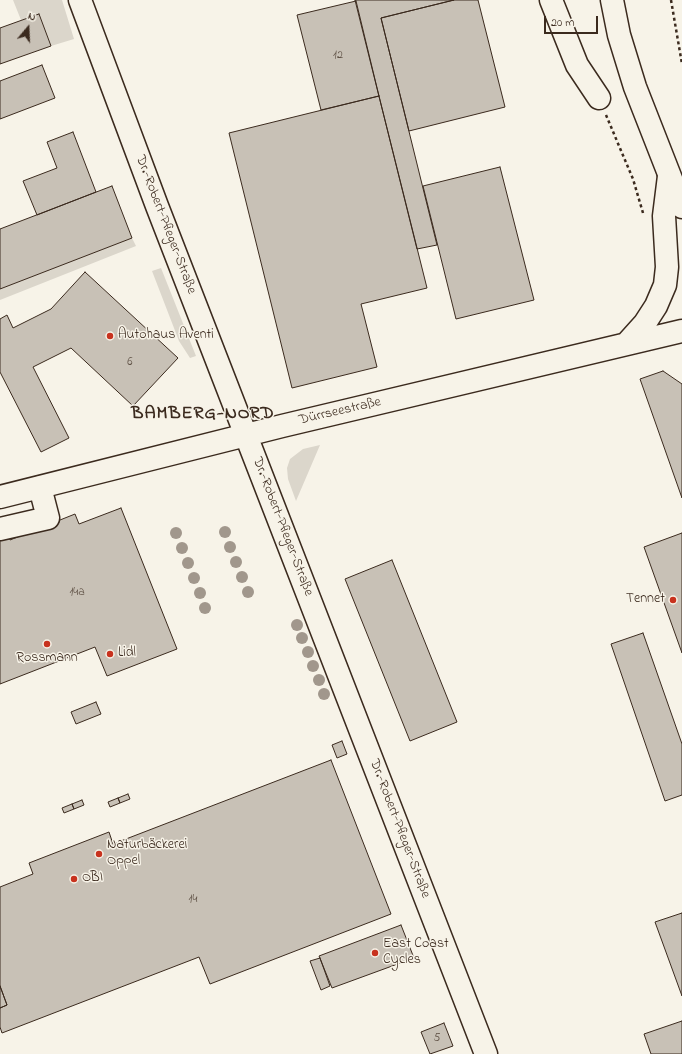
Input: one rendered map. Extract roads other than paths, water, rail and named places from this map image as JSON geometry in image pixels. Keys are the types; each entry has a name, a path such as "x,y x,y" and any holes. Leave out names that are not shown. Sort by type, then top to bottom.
{"street":[{"name":"Dr.-Robert-Pfleger-Straße","path":"80,0 246,435 486,1054"},
{"path":"551,0 577,65 599,98"},
{"path":"612,0 619,36 635,87 682,207"},
{"path":"627,343 645,324 656,306 665,285 668,267 664,216 669,176"},
{"name":"Dürrseestraße","path":"0,498 246,435 682,331"},
{"path":"0,529 48,518 40,487"}],"place":[{"name":"Autohaus Aventi","path":"110,336"},
{"name":"Tennet","path":"673,600"},
{"name":"Rossmann","path":"47,644"},
{"name":"Lidl","path":"110,654"},
{"name":"Naturbäckerei Oppel","path":"99,854"},
{"name":"OBI","path":"74,879"},
{"name":"East Coast Cycles","path":"375,953"}],"district":[{"name":"BAMBERG-NORD","path":"203,415"}]}
